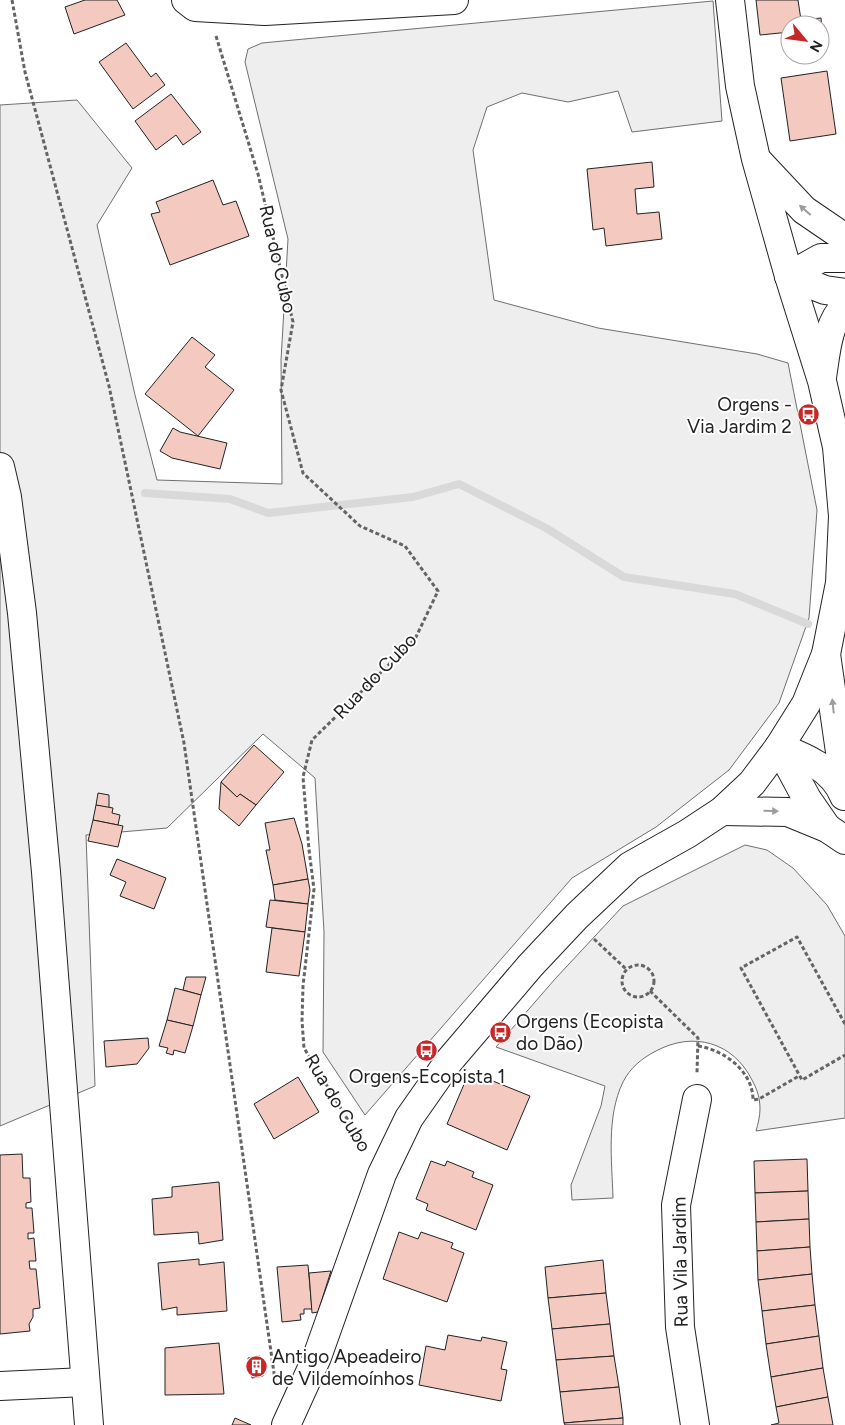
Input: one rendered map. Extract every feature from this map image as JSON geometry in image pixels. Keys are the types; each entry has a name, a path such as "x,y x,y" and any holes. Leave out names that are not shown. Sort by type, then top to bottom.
{"street":[{"path":"191,3 265,11 454,0"},
{"path":"286,1425 317,1357 382,1174 409,1118 449,1061 523,973 576,916 630,866 722,811 752,783 779,747 806,704 826,654 840,583 843,516 837,447 822,381 789,276 756,159 740,86 730,0"},
{"path":"756,159 804,210 845,238"},
{"path":"789,276 821,258 845,258"},
{"path":"789,276 825,290 845,293"},
{"path":"822,381 830,333 845,306"},
{"path":"0,467 7,497 22,613 46,862 89,1425"},
{"path":"826,654 840,752 843,793"},
{"path":"779,747 812,761 829,775 843,793"},
{"path":"779,747 803,792 836,834"},
{"path":"722,811 788,812 836,834"},
{"name":"Rua Vila Jardim","path":"695,1425 680,1327 676,1206 697,1099"},
{"path":"0,1386 85,1382"}],"path":[{"path":"12,0 25,72 109,386 184,743 275,1381"},
{"name":"Rua do Cubo","path":"191,3 215,33 258,174 292,322 281,390 303,473 360,526 405,546 438,591 415,640 312,740 303,776 314,889 303,986 302,1021 304,1048 382,1174"},
{"path":"845,1024 797,937 741,968 802,1080 845,1055"},
{"path":"593,938 626,969"},
{"path":"641,964 649,969 653,975 654,984 650,991 643,996 634,997 626,993 622,986 622,977 626,969 633,965 641,964"},
{"path":"650,991 698,1038 697,1099"},
{"path":"698,1046 707,1047 723,1054 733,1062 750,1085 753,1100 759,1099 799,1076"}],"shaded area":[{"path":"713,1 722,121 632,132 618,91 568,102 522,93 487,107 473,150 494,300 598,328 757,354 788,363 817,510 809,618 779,703 729,770 656,827 572,878 365,1115 323,1052 324,932 315,778 263,734 167,828 86,835 95,1086 0,1126 0,105 77,100 132,168 97,225 135,395 157,480 282,484 281,360 288,239 245,62 248,49 262,43"},
{"path":"745,845 767,850 793,868 827,905 845,936 845,1118 756,1131 760,1112 758,1094 754,1083 744,1067 734,1057 723,1049 698,1041 670,1045 641,1060 629,1072 623,1082 614,1110 612,1124 613,1198 572,1200 571,1185 601,1106 605,1086 496,1047 555,979 623,906"}],"building":[{"path":"85,0 117,0 125,15 74,34 65,7"},
{"path":"756,0 798,0 800,15 780,15 780,33 760,35"},
{"path":"126,43 151,77 156,73 165,85 133,109 99,62"},
{"path":"827,71 836,134 790,141 781,78"},
{"path":"171,94 201,132 183,145 176,135 156,150 135,121"},
{"path":"652,162 654,187 635,189 637,214 659,212 662,239 606,246 604,228 593,230 587,169"},
{"path":"213,180 223,205 236,201 249,236 170,265 151,214 160,212 156,202"},
{"path":"192,337 215,355 205,367 234,390 198,436 145,394"},
{"path":"173,428 180,432 227,443 220,469 172,458 160,451"},
{"path":"254,745 284,772 256,805 240,794 237,797 221,782"},
{"path":"221,782 237,797 240,794 256,805 239,826 219,809"},
{"path":"98,793 109,795 109,808 96,805"},
{"path":"96,805 113,808 112,813 120,815 118,825 93,820"},
{"path":"294,818 302,844 308,879 273,885 266,850 270,850 265,823"},
{"path":"93,820 123,826 118,847 88,841"},
{"path":"117,859 166,878 154,909 120,896 126,882 110,875"},
{"path":"308,879 310,890 308,904 275,900 273,885"},
{"path":"270,900 308,904 305,932 266,927"},
{"path":"272,928 305,932 299,976 266,972"},
{"path":"186,977 206,977 201,995 183,990"},
{"path":"175,988 201,995 193,1026 167,1020"},
{"path":"167,1020 193,1026 185,1053 174,1050 173,1055 166,1053 168,1048 159,1046"},
{"path":"148,1038 149,1048 137,1064 106,1067 104,1041"},
{"path":"468,1075 486,1083 488,1079 530,1096 507,1150 447,1124"},
{"path":"298,1077 319,1112 274,1139 254,1104"},
{"path":"22,1154 23,1178 30,1178 31,1202 26,1203 26,1208 32,1208 34,1233 28,1233 28,1239 34,1238 36,1261 29,1261 30,1269 36,1269 40,1308 33,1309 33,1317 29,1324 30,1331 0,1334 0,1155"},
{"path":"807,1159 808,1191 755,1193 754,1161"},
{"path":"431,1161 445,1166 447,1161 474,1172 472,1177 493,1185 476,1230 426,1210 428,1204 416,1199"},
{"path":"219,1182 223,1240 199,1244 198,1232 154,1235 152,1199 172,1197 172,1187"},
{"path":"808,1191 809,1219 756,1222 755,1193"},
{"path":"809,1219 810,1247 757,1251 756,1222"},
{"path":"399,1232 418,1239 421,1232 453,1243 451,1248 464,1253 447,1302 383,1279"},
{"path":"810,1247 812,1274 758,1280 757,1251"},
{"path":"199,1259 199,1265 224,1262 227,1311 177,1315 177,1307 162,1310 158,1263"},
{"path":"603,1260 606,1293 548,1298 545,1267"},
{"path":"308,1265 312,1309 304,1309 304,1314 300,1314 301,1320 282,1322 277,1267"},
{"path":"331,1271 318,1312 312,1313 309,1273"},
{"path":"812,1274 815,1305 762,1311 758,1280"},
{"path":"606,1293 610,1324 552,1329 548,1298"},
{"path":"815,1305 819,1336 766,1344 762,1311"},
{"path":"610,1324 614,1356 556,1360 552,1329"},
{"path":"448,1335 481,1341 482,1337 507,1342 501,1369 507,1370 501,1401 419,1385 426,1346 445,1350"},
{"path":"819,1336 823,1368 771,1377 766,1344"},
{"path":"219,1343 224,1394 165,1395 165,1348"},
{"name":"Antigo Apeadeiro de Vildemoínhos","path":"260,1356 263,1376 252,1378 248,1358"},
{"path":"614,1356 619,1387 560,1392 556,1360"},
{"path":"823,1368 828,1397 776,1407 771,1377"},
{"path":"619,1387 623,1418 564,1423 560,1392"},
{"path":"828,1397 833,1425 771,1425 779,1423 776,1407"},
{"path":"235,1418 251,1425 232,1425"},
{"path":"623,1418 623,1425 565,1425 564,1423"}],"waterway":[{"path":"145,493 230,499 268,513 413,497 459,484 546,528 624,577 735,594 808,624"}],"place":[{"name":"Orgens - Via Jardim 2","path":"808,415"},
{"name":"Orgens (Ecopista do Dão)","path":"500,1032"},
{"name":"Orgens-Ecopista 1","path":"427,1050"},
{"name":"Antigo Apeadeiro de Vildemoínhos","path":"256,1367"}]}
